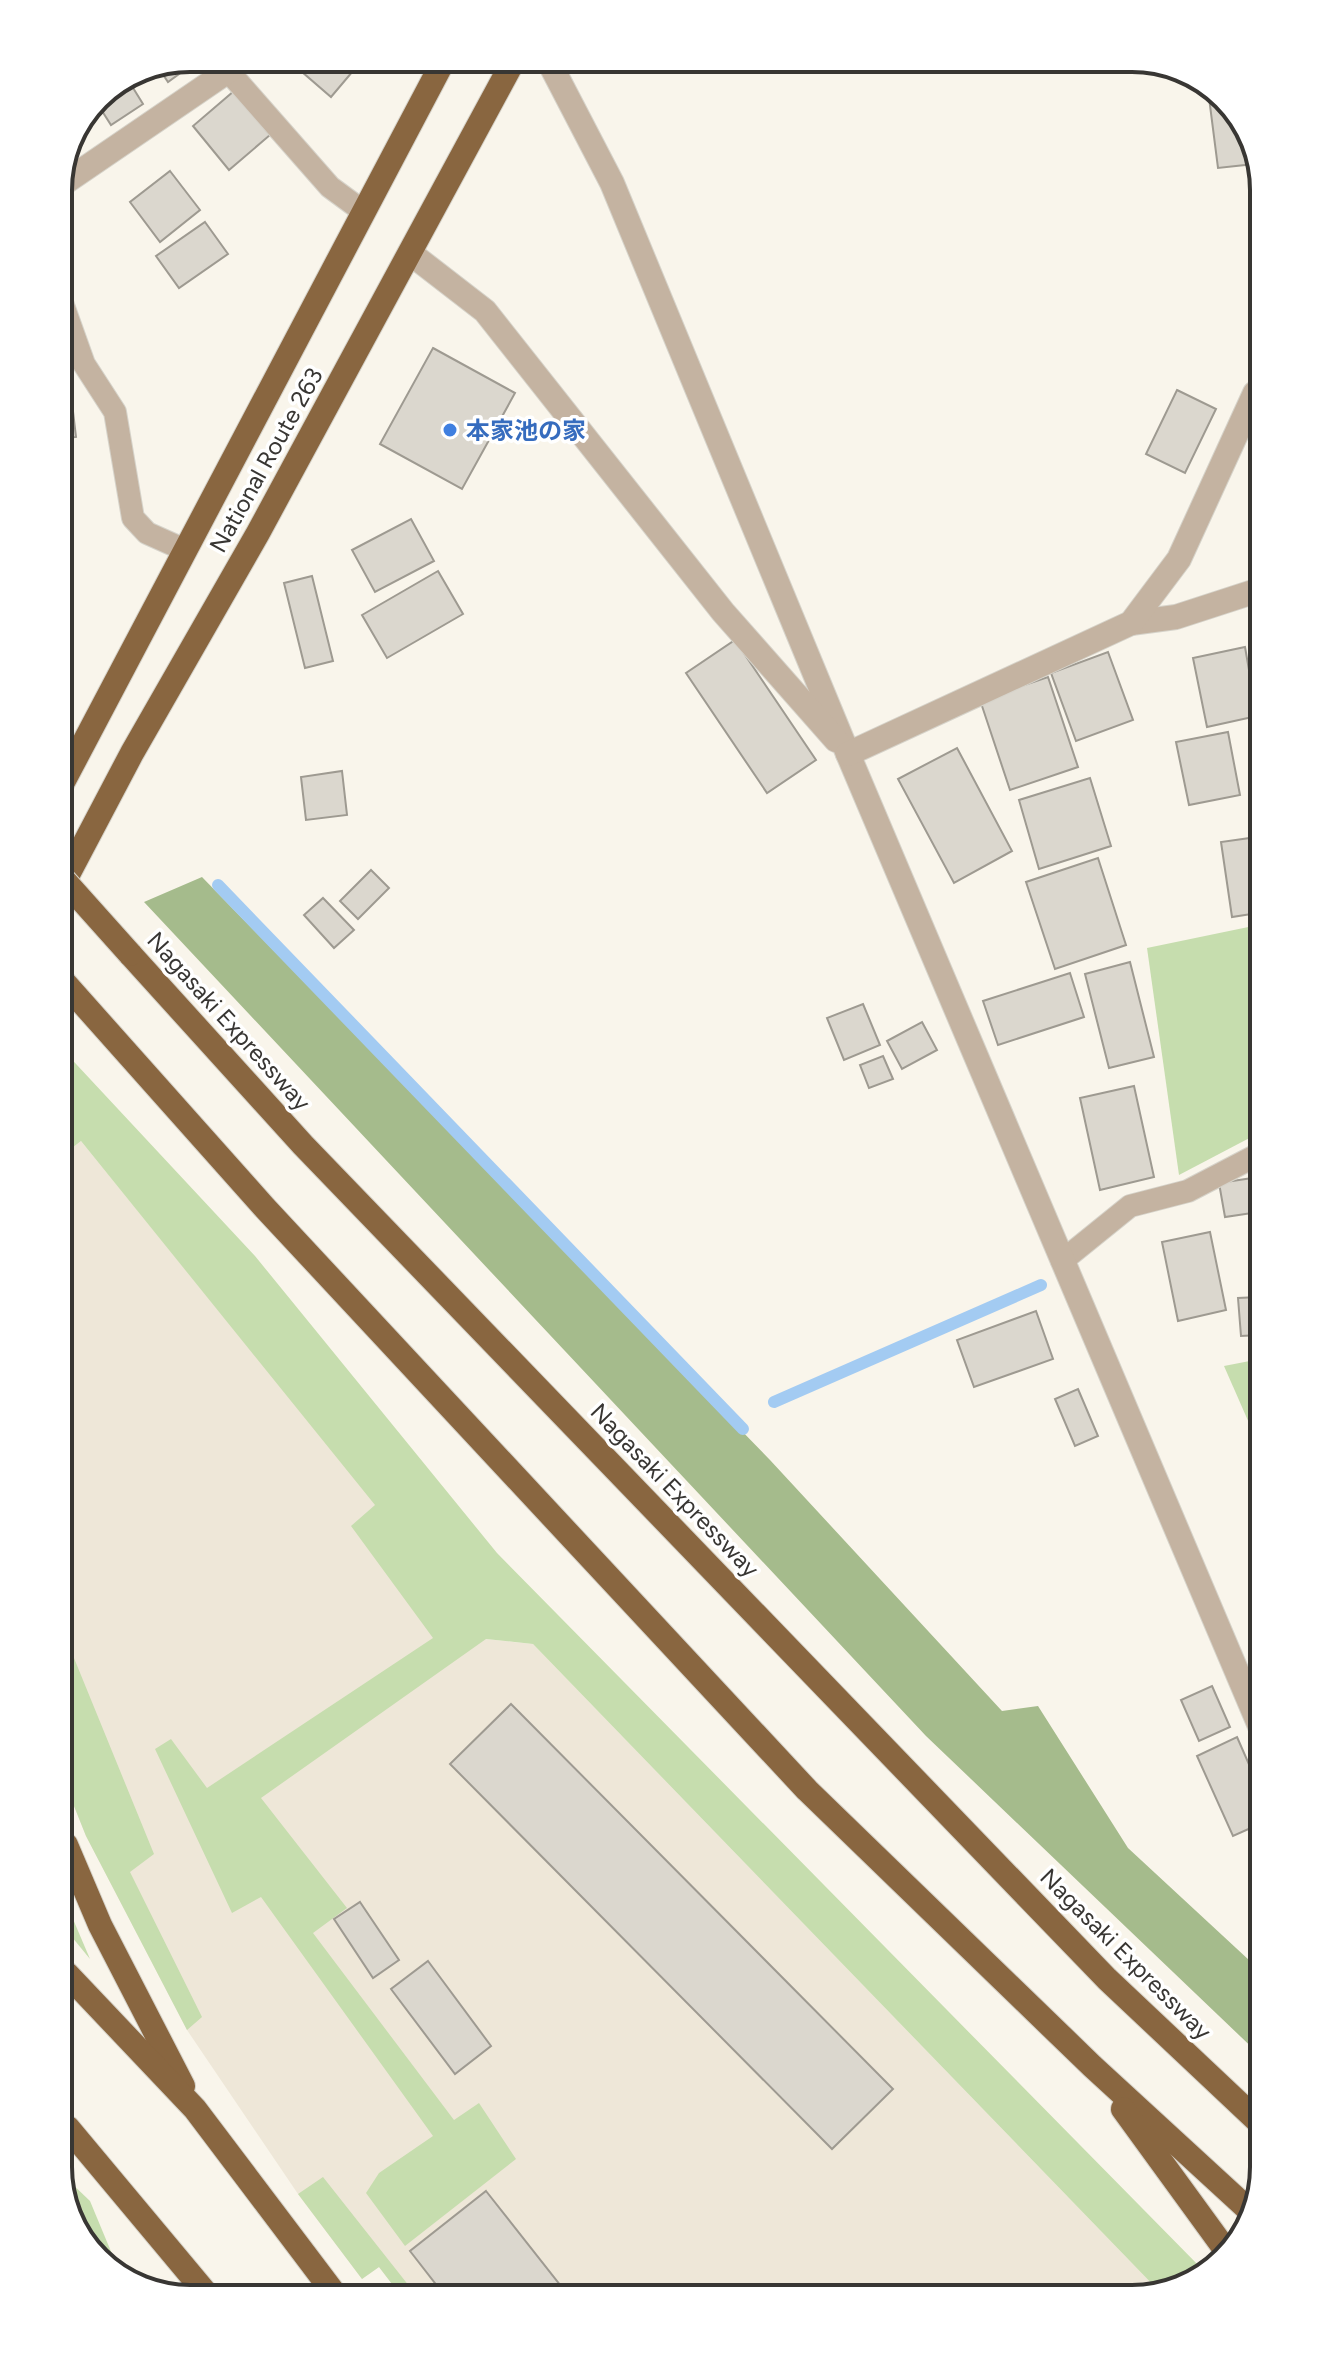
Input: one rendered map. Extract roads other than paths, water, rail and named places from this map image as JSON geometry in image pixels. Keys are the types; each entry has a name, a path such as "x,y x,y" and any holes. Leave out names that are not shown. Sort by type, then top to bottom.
{"highway":[{"name":"National Route 263","path":"72,765 438,72"},
{"name":"National Route 263","path":"72,868 507,72"},
{"name":"Nagasaki Expressway","path":"72,889 303,1145 1107,1979 1250,2114"},
{"path":"72,991 265,1208 807,1790 1092,2066 1244,2205"},
{"path":"72,1859 100,1925 195,2109"},
{"path":"72,1979 195,2109 328,2285"},
{"path":"1107,1979 1250,2102"},
{"path":"1092,2066 1221,2244"},
{"path":"72,2133 199,2285"}],"street":[{"path":"73,177 228,72"},
{"path":"554,72 612,183 848,754 1250,1703"},
{"path":"410,253 485,311 723,612 848,754"},
{"path":"1131,623 1179,559 1250,404"},
{"path":"848,754 1131,623 1176,617 1250,593"}],"lane":[{"path":"243,72 330,187 364,212"},
{"path":"72,330 84,364 115,412 133,518 147,533 185,550"},
{"path":"1062,1261 1130,1206 1188,1191 1250,1159"}],"waterway":[{"path":"218,885 743,1429"},
{"path":"774,1402 1041,1285"}],"place":[{"name":"本家池の家","path":"450,430"}]}
